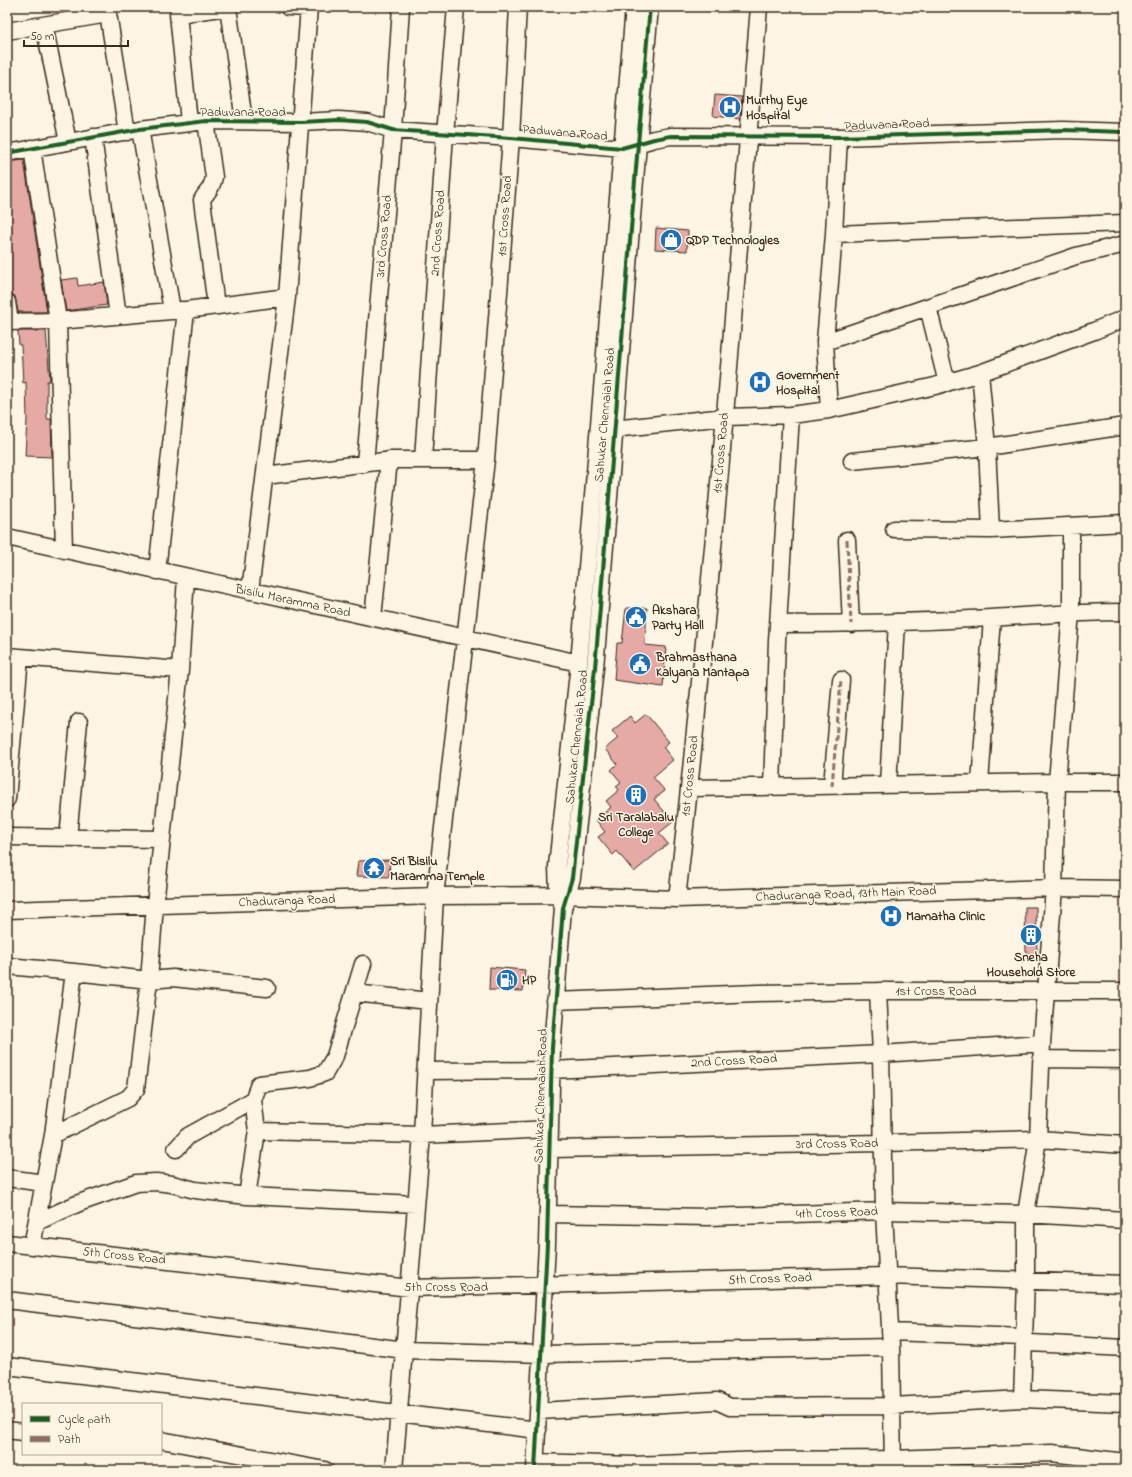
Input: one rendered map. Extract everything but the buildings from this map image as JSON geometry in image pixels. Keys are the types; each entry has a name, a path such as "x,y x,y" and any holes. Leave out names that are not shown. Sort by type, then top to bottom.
{"street":[{"path":"189,122 178,10 228,7 244,121"},
{"path":"250,591 287,297 309,7 288,7"},
{"name":"3rd Cross Road","path":"365,464 393,130 401,7"},
{"name":"2nd Cross Road","path":"423,459 445,134 456,7"},
{"name":"1st Cross Road","path":"394,1470 422,1135 435,896 486,460 511,138 518,7"},
{"name":"Sahukar Chennaiah Road","path":"563,900 572,878 595,668 606,430 622,148 634,7"},
{"name":"Sahukar Chennaiah Road","path":"536,1466 548,1214 551,1070 563,900 557,866 638,144 650,7"},
{"name":"1st Cross Road","path":"677,899 725,418 747,137 759,7"},
{"path":"7,32 44,26 108,11 133,131 179,310 157,571"},
{"path":"44,26 68,142"},
{"name":"Paduvana Road","path":"7,153 133,131 189,122 206,121 301,122 339,120 367,122 393,130 511,138 622,148 671,136 839,137 1063,130 1125,132"},
{"path":"206,121 214,178 212,187 204,195 202,200 216,306"},
{"path":"829,410 825,342 834,234 839,137"},
{"path":"93,138 118,316"},
{"path":"32,148 58,321 64,550"},
{"path":"834,234 1125,223"},
{"path":"825,342 1076,256 1125,244"},
{"path":"7,302 9,322 58,321 118,316 287,297"},
{"path":"928,307 947,383"},
{"path":"606,430 725,418 791,415 829,410 947,383 980,373 1125,318"},
{"path":"980,373 991,530"},
{"path":"772,787 778,624 791,415"},
{"path":"852,461 986,447 1125,426"},
{"path":"265,476 389,460 486,460"},
{"path":"373,618 389,460"},
{"path":"894,529 991,530 1125,523"},
{"path":"1022,1399 1026,1280 1026,1214 1038,1139 1042,1043 1054,888 1057,782 1071,612 1071,526"},
{"name":"Bisilu Maramma Road","path":"7,537 579,663"},
{"path":"847,540 851,624"},
{"path":"53,1135 128,1098 136,1090 149,980 155,905 180,670 186,577"},
{"path":"778,624 851,624 992,618 1071,612 1125,612"},
{"path":"980,783 992,618"},
{"path":"888,785 897,622"},
{"path":"7,799 13,657 180,670"},
{"path":"832,786 841,680"},
{"path":"68,838 79,722"},
{"path":"689,788 1125,782"},
{"path":"7,837 162,839"},
{"name":"Chaduranga Road, 13th Main Road","path":"563,900 677,899 1054,888 1125,889"},
{"name":"Chaduranga Road","path":"7,910 435,896 563,900"},
{"path":"247,1196 257,1131 253,1100 260,1084 310,1078 325,1073 335,1056 363,964"},
{"path":"7,966 149,980 173,978 267,988"},
{"path":"32,1246 53,1135 74,972"},
{"path":"878,991 881,1054 884,1211 892,1406 892,1465"},
{"name":"1st Cross Road","path":"555,1001 757,993 878,991 1125,991"},
{"path":"354,993 429,1001"},
{"name":"2nd Cross Road","path":"425,1071 551,1070 881,1054 1042,1043"},
{"path":"1042,1060 1125,1060"},
{"path":"176,1149 188,1136 253,1100"},
{"path":"257,1131 422,1135 550,1129"},
{"name":"3rd Cross Road","path":"550,1149 1038,1139 1125,1145"},
{"path":"7,1178 44,1183"},
{"path":"37,1222 80,1203 136,1183 156,1182 196,1190 247,1196 416,1204"},
{"name":"4th Cross Road","path":"548,1214 708,1217 884,1211 1026,1214 1125,1220"},
{"name":"5th Cross Road","path":"7,1243 410,1288 545,1286 887,1276 1125,1284"},
{"path":"7,1300 405,1350 542,1354 890,1339 1023,1337 1030,1343 1125,1348"},
{"path":"7,1366 538,1430"},
{"path":"539,1411 717,1400 730,1407 892,1406 1022,1399 1125,1404"},
{"path":"7,1430 22,1432"},
{"path":"162,1440 325,1470"},
{"path":"536,1466 634,1465 764,1460 892,1465 1052,1453 1125,1462"}],"marked path":[{"path":"847,540 851,624"},
{"path":"832,786 841,680"}],"cycle path":[{"path":"535,1470 547,1244 552,1048 563,908 572,878 595,668 650,7"},
{"path":"7,153 140,129 206,121 301,122 339,120 367,122 393,130 511,138 622,148 671,136 839,137 1063,130 1125,132"}],"place":[{"name":"Murthy Eye Hospital","path":"730,107"},
{"name":"QDP Technologies","path":"671,240"},
{"name":"Government Hospital","path":"760,382"},
{"name":"Akshara Party Hall","path":"636,617"},
{"name":"Brahmasthana Kalyana Mantapa","path":"640,664"},
{"name":"Sri Taralabalu College","path":"636,795"},
{"name":"Sri Bisilu Maramma Temple","path":"374,868"},
{"name":"Mamatha Clinic","path":"891,916"},
{"name":"Sneha Household Store","path":"1031,935"},
{"name":"HP","path":"507,980"}]}
